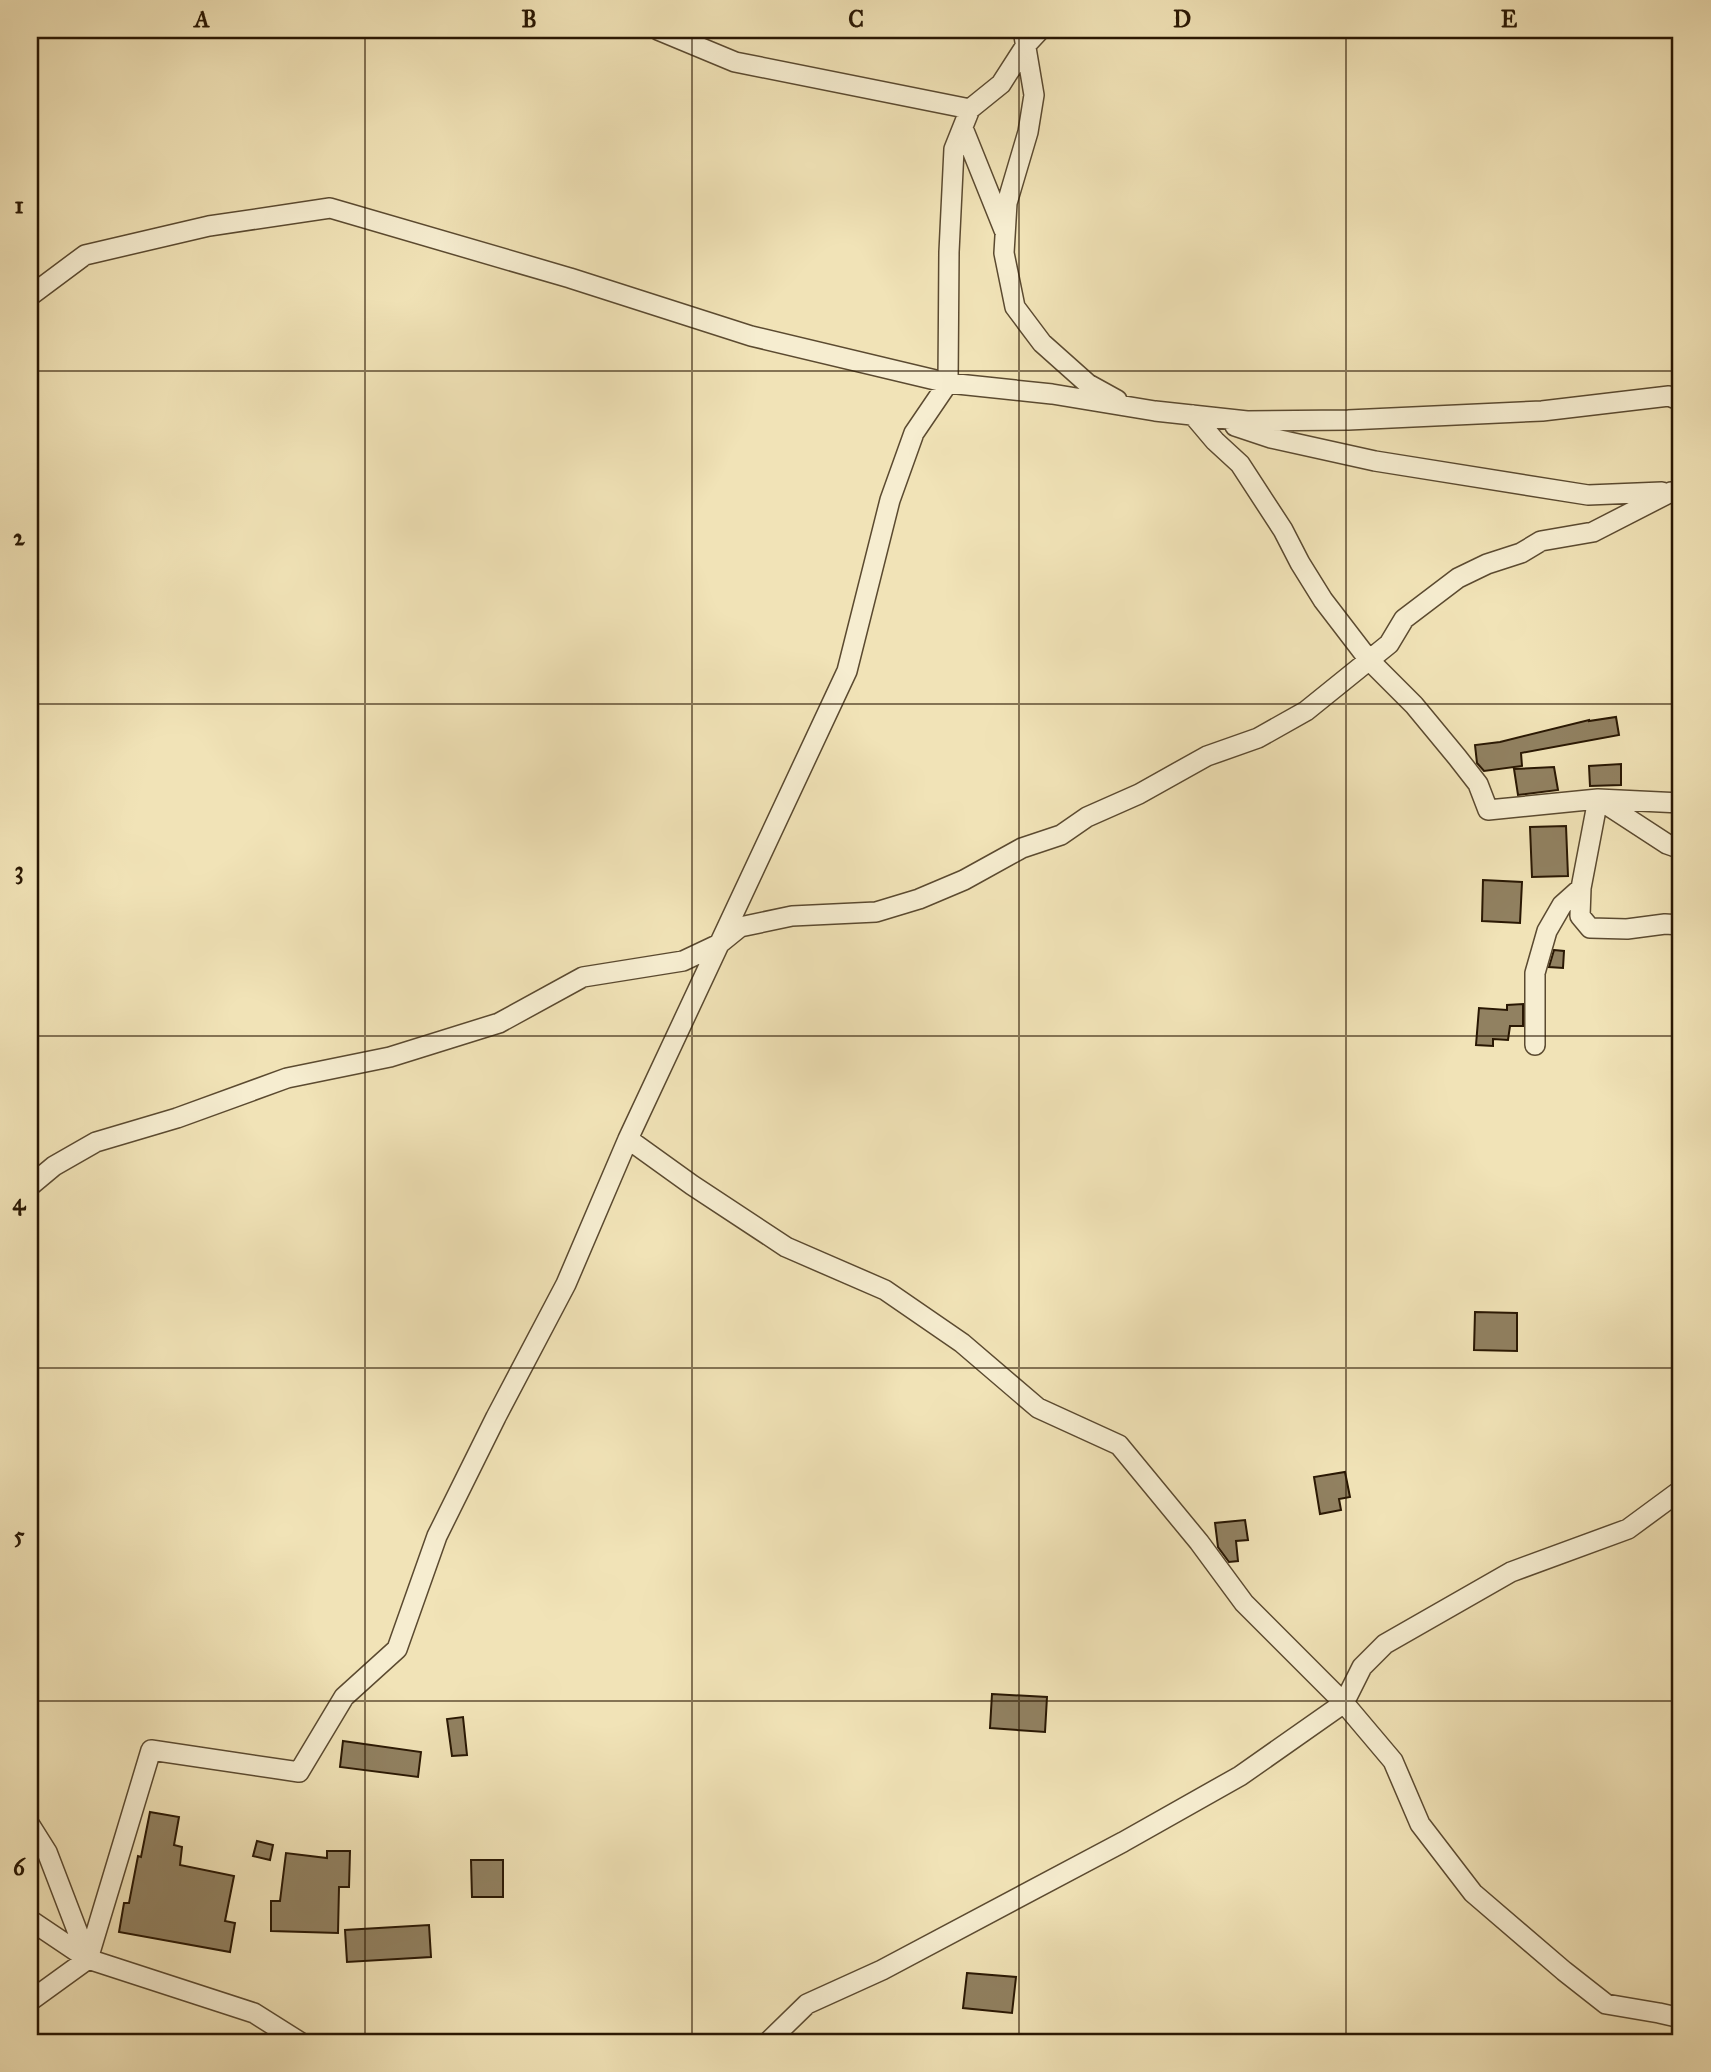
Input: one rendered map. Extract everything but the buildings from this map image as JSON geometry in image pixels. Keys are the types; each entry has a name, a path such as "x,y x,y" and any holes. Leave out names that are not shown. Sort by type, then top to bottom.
{"street":[{"path":"658,30 735,62 970,108"},
{"path":"30,2001 88,1959 151,1750 299,1772 344,1697 397,1649 437,1536 566,1284 628,1139 847,671 890,500 914,433 948,383 949,252 954,149 970,108 1002,84 1025,37 1040,30"},
{"path":"1025,37 1034,94 1028,132 1007,203 1004,253 1015,307 1042,343 1088,384 1131,407"},
{"path":"963,128 1005,234"},
{"path":"30,296 85,255 208,226 330,208 570,278 751,336 948,383 1052,394 1247,421 1348,420 1542,411 1669,396 1681,401"},
{"path":"1202,416 1271,438 1375,461 1588,495 1676,492"},
{"path":"1202,416 1215,441 1240,464 1324,600 1369,660 1414,705 1457,757 1478,784 1488,810 1598,799 1681,803"},
{"path":"30,1186 54,1166 96,1142 177,1118 287,1079 390,1057 499,1023 583,977 683,961 719,944 740,927 792,916 876,912 919,899 964,880 1022,848 1061,835 1087,817 1139,794 1207,755 1258,738 1306,711 1389,644 1404,619 1458,578 1487,564 1521,553 1541,541 1593,532 1676,492"},
{"path":"1598,799 1667,844 1681,849"},
{"path":"1598,799 1581,888 1580,916 1590,928 1627,929 1665,924 1681,925"},
{"path":"1535,1045 1535,972 1547,931 1562,905 1581,888"},
{"path":"628,1139 786,1247 885,1290 962,1343 1038,1408 1119,1445 1199,1542 1244,1603 1345,1703 1393,1761 1420,1824 1473,1893 1606,2004 1681,2018"},
{"path":"768,2042 807,2004 882,1970 1123,1842 1240,1776 1345,1703 1362,1667 1385,1644 1511,1572 1628,1529 1681,1490"},
{"path":"30,1825 47,1852 88,1959"},
{"path":"30,1920 88,1959 254,2014 300,2042"}]}
